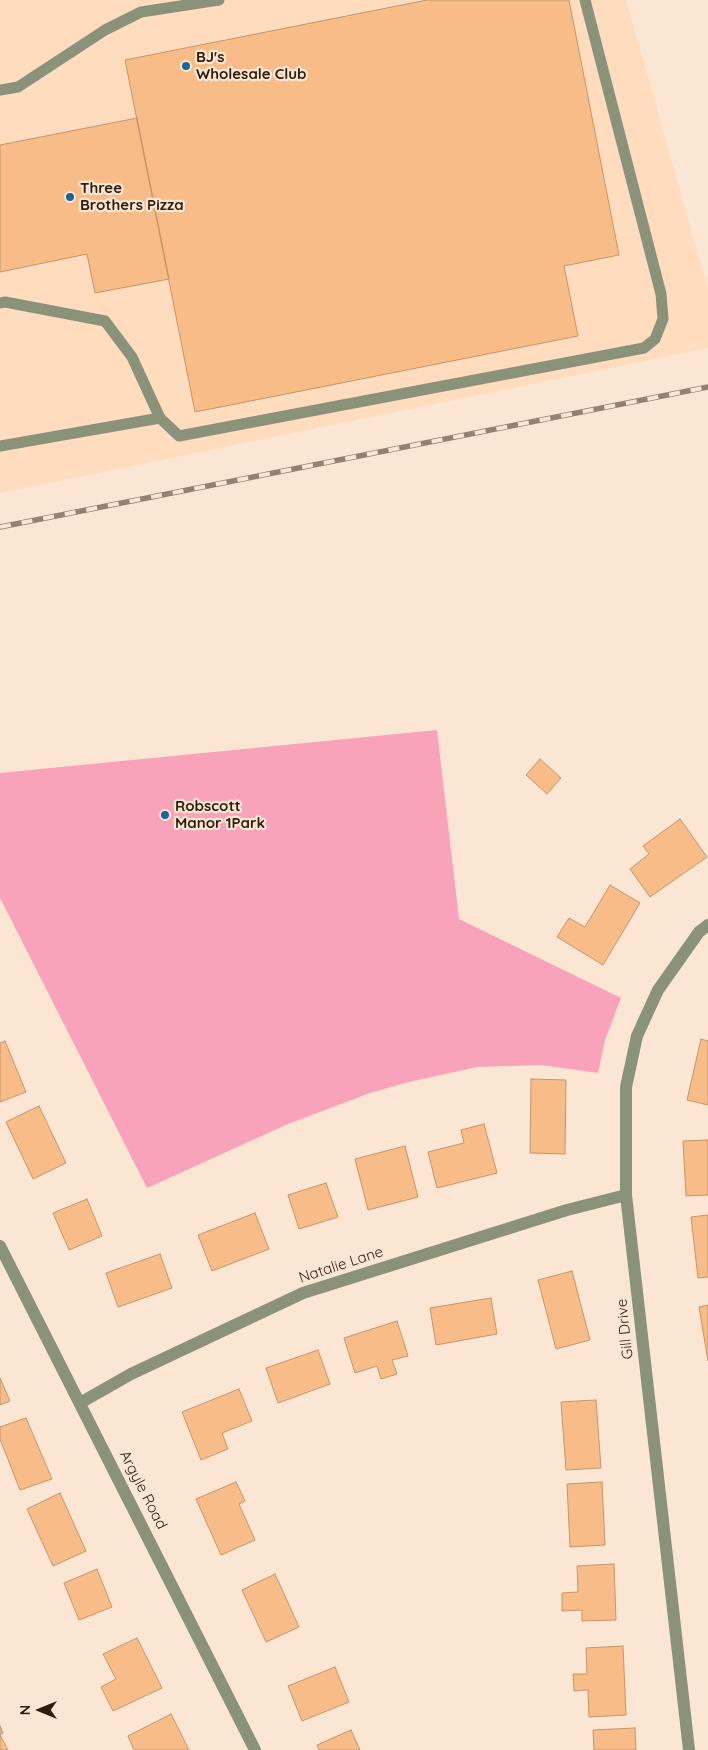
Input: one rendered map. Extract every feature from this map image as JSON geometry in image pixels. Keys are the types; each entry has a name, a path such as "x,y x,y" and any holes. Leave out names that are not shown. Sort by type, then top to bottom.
{"street":[{"name":"Gill Drive","path":"689,1750 626,1195 626,1087 637,1036 658,990 699,932 708,925"},
{"name":"Natalie Lane","path":"80,1403 131,1374 303,1293 567,1210 626,1195"},
{"name":"Argyle Road","path":"0,1246 255,1750"}],"lane":[{"path":"0,90 18,87 105,30 141,12 219,0"},
{"path":"0,303 5,302 105,321 132,357 160,418 179,436 644,348 655,339 663,319 660,294 585,0"},
{"path":"0,446 160,418"}],"shaded area":[{"path":"0,0 626,0 708,289 708,348 0,493"},
{"path":"437,730 459,919 621,998 605,1040 598,1073 541,1065 477,1067 409,1082 370,1093 288,1124 147,1188 0,898 0,773"}],"building":[{"path":"427,0 569,0 619,255 564,266 578,336 195,412 125,60"},
{"path":"137,118 169,279 95,293 87,254 0,272 0,145"},
{"path":"540,759 561,778 547,794 526,775"},
{"path":"680,819 707,857 650,897 630,869 649,854 643,846"},
{"path":"610,885 640,903 603,965 557,937 569,918 585,927"},
{"path":"701,1039 708,1041 708,1105 687,1100"},
{"path":"5,1041 26,1092 0,1102 0,1043"},
{"path":"531,1079 566,1080 565,1154 530,1153"},
{"path":"39,1106 66,1163 33,1179 6,1122"},
{"path":"484,1124 497,1173 437,1188 428,1152 464,1143 461,1130"},
{"path":"708,1140 708,1195 686,1196 683,1141"},
{"path":"405,1146 418,1197 368,1210 355,1159"},
{"path":"326,1183 338,1217 299,1229 288,1195"},
{"path":"87,1199 102,1236 69,1250 53,1213"},
{"path":"255,1213 269,1249 212,1271 198,1235"},
{"path":"708,1215 708,1277 698,1278 691,1217"},
{"path":"160,1254 172,1288 118,1307 106,1273"},
{"path":"572,1271 590,1340 556,1349 538,1280"},
{"path":"491,1298 497,1334 436,1345 430,1308"},
{"path":"708,1305 708,1361 699,1307"},
{"path":"397,1321 408,1356 392,1360 397,1374 381,1379 377,1366 355,1373 344,1338"},
{"path":"318,1350 330,1384 278,1403 266,1368"},
{"path":"0,1378 10,1401 0,1405"},
{"path":"239,1389 252,1421 222,1433 228,1449 201,1460 182,1412"},
{"path":"596,1400 601,1468 566,1470 561,1402"},
{"path":"26,1418 52,1479 20,1490 0,1439 0,1427"},
{"path":"236,1482 245,1501 239,1504 255,1540 221,1555 196,1499"},
{"path":"602,1482 605,1545 570,1547 567,1484"},
{"path":"60,1493 86,1551 53,1566 27,1509"},
{"path":"614,1564 616,1620 582,1621 582,1610 562,1611 562,1593 578,1592 577,1566"},
{"path":"97,1569 112,1607 79,1620 64,1583"},
{"path":"275,1574 299,1627 266,1642 242,1590"},
{"path":"137,1638 162,1688 113,1711 101,1687 116,1679 103,1654"},
{"path":"623,1646 626,1715 589,1717 588,1690 574,1691 573,1674 587,1674 586,1648"},
{"path":"335,1667 349,1702 302,1721 288,1686"},
{"path":"171,1714 189,1750 134,1750 128,1736"},
{"path":"635,1728 636,1750 594,1750 593,1730"},
{"path":"351,1730 360,1750 319,1750 317,1745"},
{"path":"0,1735 8,1750 0,1750"}],"railway":[{"path":"0,527 708,387"}],"place":[{"name":"BJ's Wholesale Club","path":"186,66"},
{"name":"Three Brothers Pizza","path":"70,197"},
{"name":"Robscott Manor 1Park","path":"165,815"}]}
